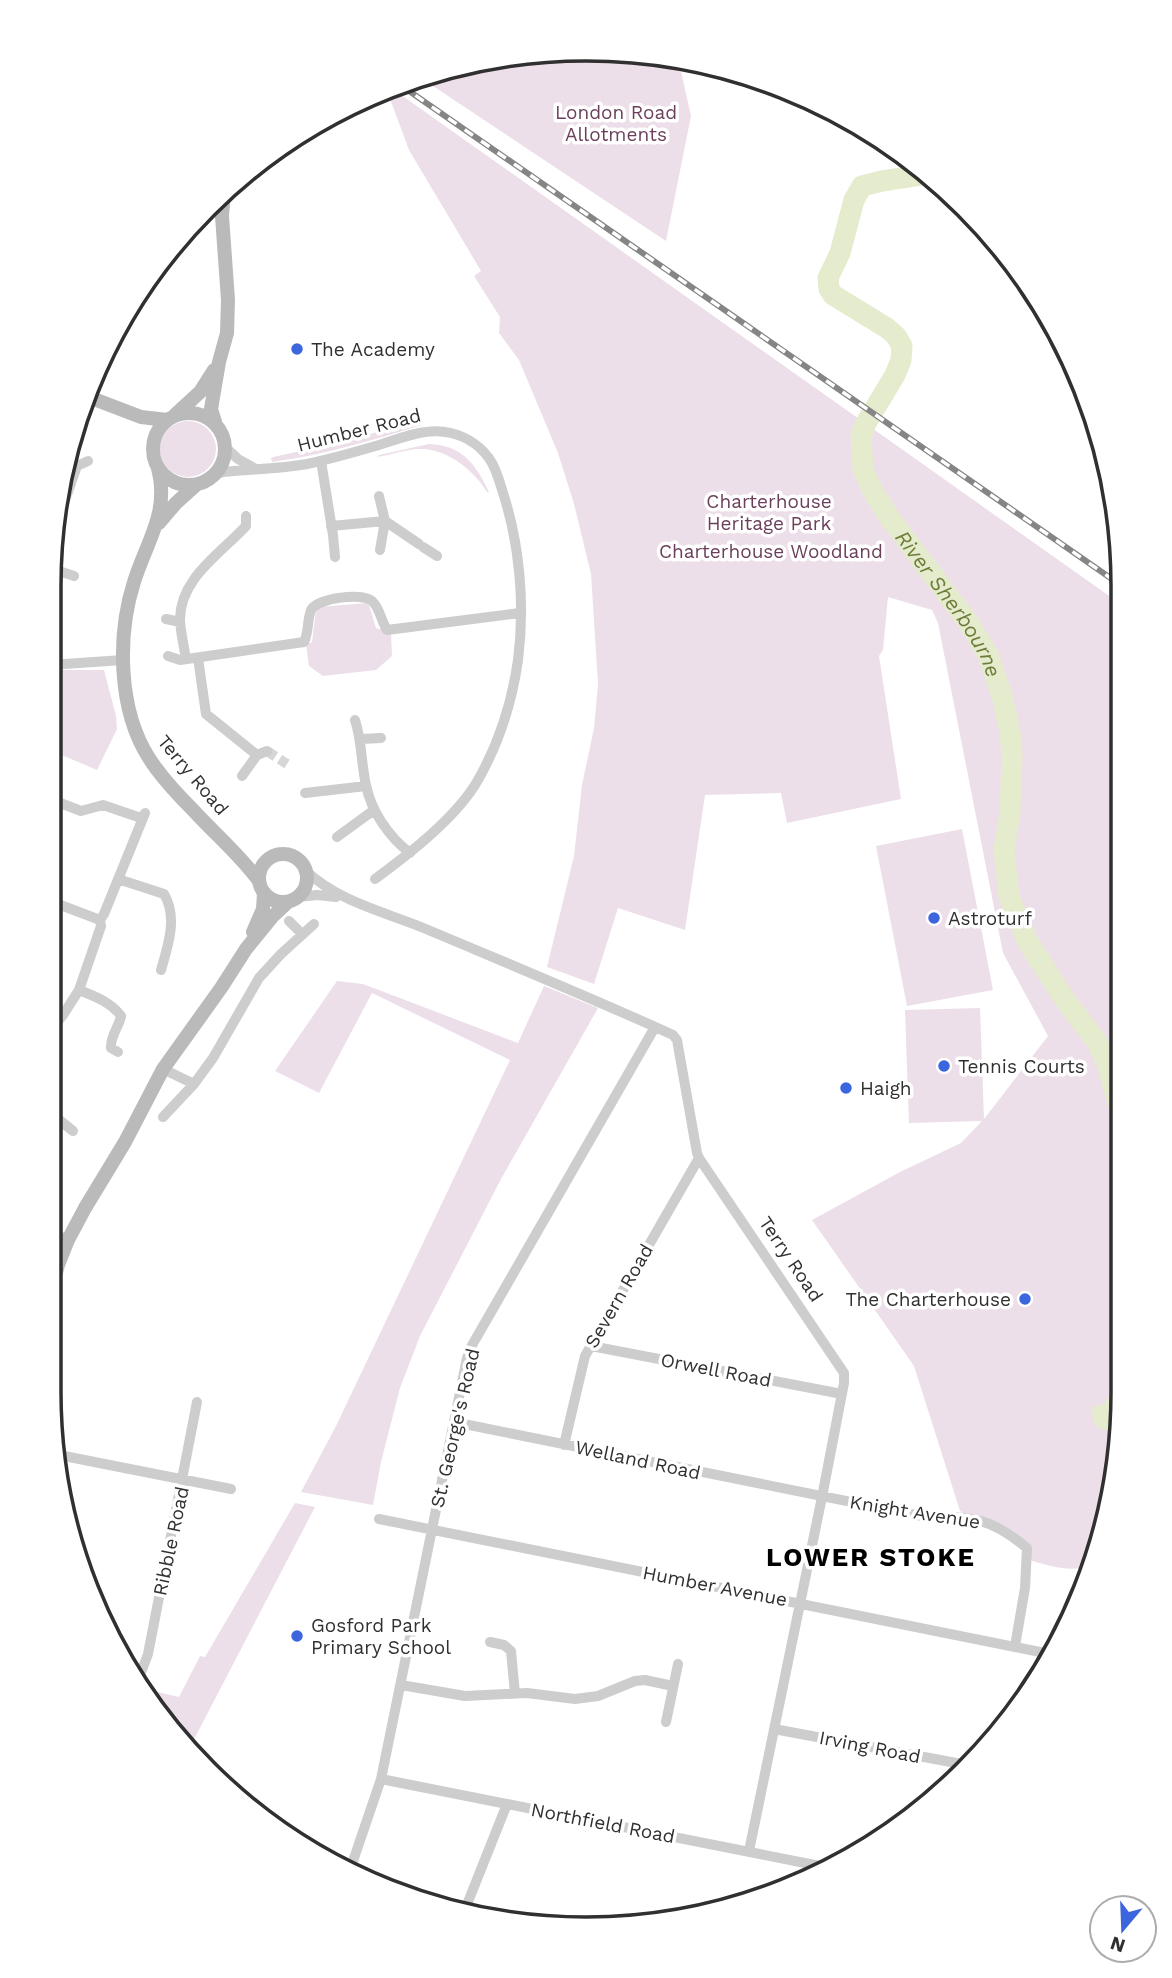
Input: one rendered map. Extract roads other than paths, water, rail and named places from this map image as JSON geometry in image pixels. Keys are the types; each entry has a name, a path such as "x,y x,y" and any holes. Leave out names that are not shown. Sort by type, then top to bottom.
{"main road":[{"path":"219,362 200,392 156,432 152,444 156,465 169,480 180,484 197,484 214,475 221,465 225,447 211,409 226,333 228,300 223,208"},
{"path":"95,400 141,417 171,418 186,413 198,414 216,425"},
{"path":"124,411 138,422 153,450"},
{"name":"Terry Road","path":"156,465 162,481 160,510 130,596 124,630 123,660 133,723 149,759 193,810 224,840 261,887"},
{"name":"Terry Road","path":"154,529 165,514 197,484"},
{"name":"Terry Road","path":"224,840 248,853 270,858"},
{"path":"61,1258 85,1208 126,1141 163,1069 246,950 272,917 305,887 306,872 299,860 278,855 270,858 261,869 263,909 246,950"},
{"path":"261,887 273,900 293,899"}],"street":[{"name":"Humber Road","path":"214,475 321,461 421,432 435,431 451,433 477,446 493,465 506,501 521,590 518,658 509,704 500,735 476,783 452,813 410,853 376,879"},
{"path":"225,447 238,460 256,469"},
{"path":"76,463 88,461"},
{"path":"321,461 335,557"},
{"path":"379,496 385,521 380,550"},
{"path":"186,659 180,622 181,606 194,578 246,526 246,516"},
{"path":"331,526 385,521 437,556"},
{"path":"61,572 74,576"},
{"path":"168,656 180,660 304,642 308,634 311,610 317,604 341,598 365,596 372,600 387,630 520,613"},
{"path":"166,619 180,622"},
{"path":"198,658 206,714 257,755"},
{"path":"61,665 123,660"},
{"path":"355,720 361,739 366,786 374,810 399,844 410,853"},
{"path":"361,739 381,738"},
{"path":"242,776 257,755 267,751"},
{"path":"305,793 366,786"},
{"path":"61,803 81,811 103,805 143,815 100,920"},
{"path":"337,837 374,810"},
{"name":"Terry Road","path":"306,872 324,887 350,900 429,930 673,1035 677,1040 699,1158 842,1370 842,1394 749,1851"},
{"path":"118,879 164,894 169,902 170,939 161,970"},
{"name":"Terry Road","path":"293,899 317,895 350,900"},
{"path":"61,905 100,920"},
{"path":"61,1017 79,990 102,926 100,920"},
{"path":"289,921 302,934"},
{"path":"163,1117 194,1084 213,1058 259,978 314,924"},
{"path":"79,990 105,1002 121,1016 110,1043 111,1048 118,1052"},
{"name":"St. George's Road","path":"353,1862 381,1779 471,1347 655,1027"},
{"path":"163,1069 194,1084"},
{"path":"61,1121 74,1131"},
{"name":"Severn Road","path":"564,1444 585,1356 699,1158"},
{"path":"61,1237 68,1240"},
{"name":"Orwell Road","path":"591,1346 842,1394"},
{"name":"Ribble Road","path":"142,1670 148,1654 197,1402"},
{"name":"Welland Road","path":"454,1422 822,1497"},
{"path":"66,1456 231,1489"},
{"name":"Knight Avenue","path":"822,1497 926,1517 961,1517 981,1521 1000,1528 1027,1548 1025,1588 1015,1646"},
{"name":"Humber Avenue","path":"379,1519 1041,1652"},
{"path":"490,1642 504,1645 511,1651 514,1694"},
{"path":"666,1722 678,1664"},
{"path":"401,1685 458,1695 527,1693 565,1699 586,1699 635,1681 673,1686"},
{"name":"Irving Road","path":"774,1729 957,1763"},
{"name":"Northfield Road","path":"381,1779 814,1865"},
{"path":"468,1903 507,1804"}],"waterway":[{"name":"River Sherbourne","path":"913,176 862,186 854,200 840,253 828,278 829,289 833,295 887,328 902,346 901,360 895,375 861,436 863,470 892,521 968,622 988,655 1002,696 1012,755 1010,813 1004,850 1009,897 1028,942 1065,1000 1097,1042 1111,1078"}],"tunnel":[{"path":"267,751 287,764"}],"railway":[{"path":"410,92 1111,578"}],"place":[{"name":"The Academy","path":"297,349"},
{"name":"Astroturf","path":"934,918"},
{"name":"Tennis Courts","path":"944,1066"},
{"name":"Haigh","path":"846,1088"},
{"name":"The Charterhouse","path":"1025,1299"},
{"name":"Gosford Park Primary School","path":"297,1636"}],"district":[{"name":"LOWER STOKE","path":"871,1557"}],"park label":[{"name":"London Road Allotments","path":"616,123"},
{"name":"Charterhouse Heritage Park","path":"769,512"},
{"name":"Charterhouse Woodland","path":"771,551"}]}
